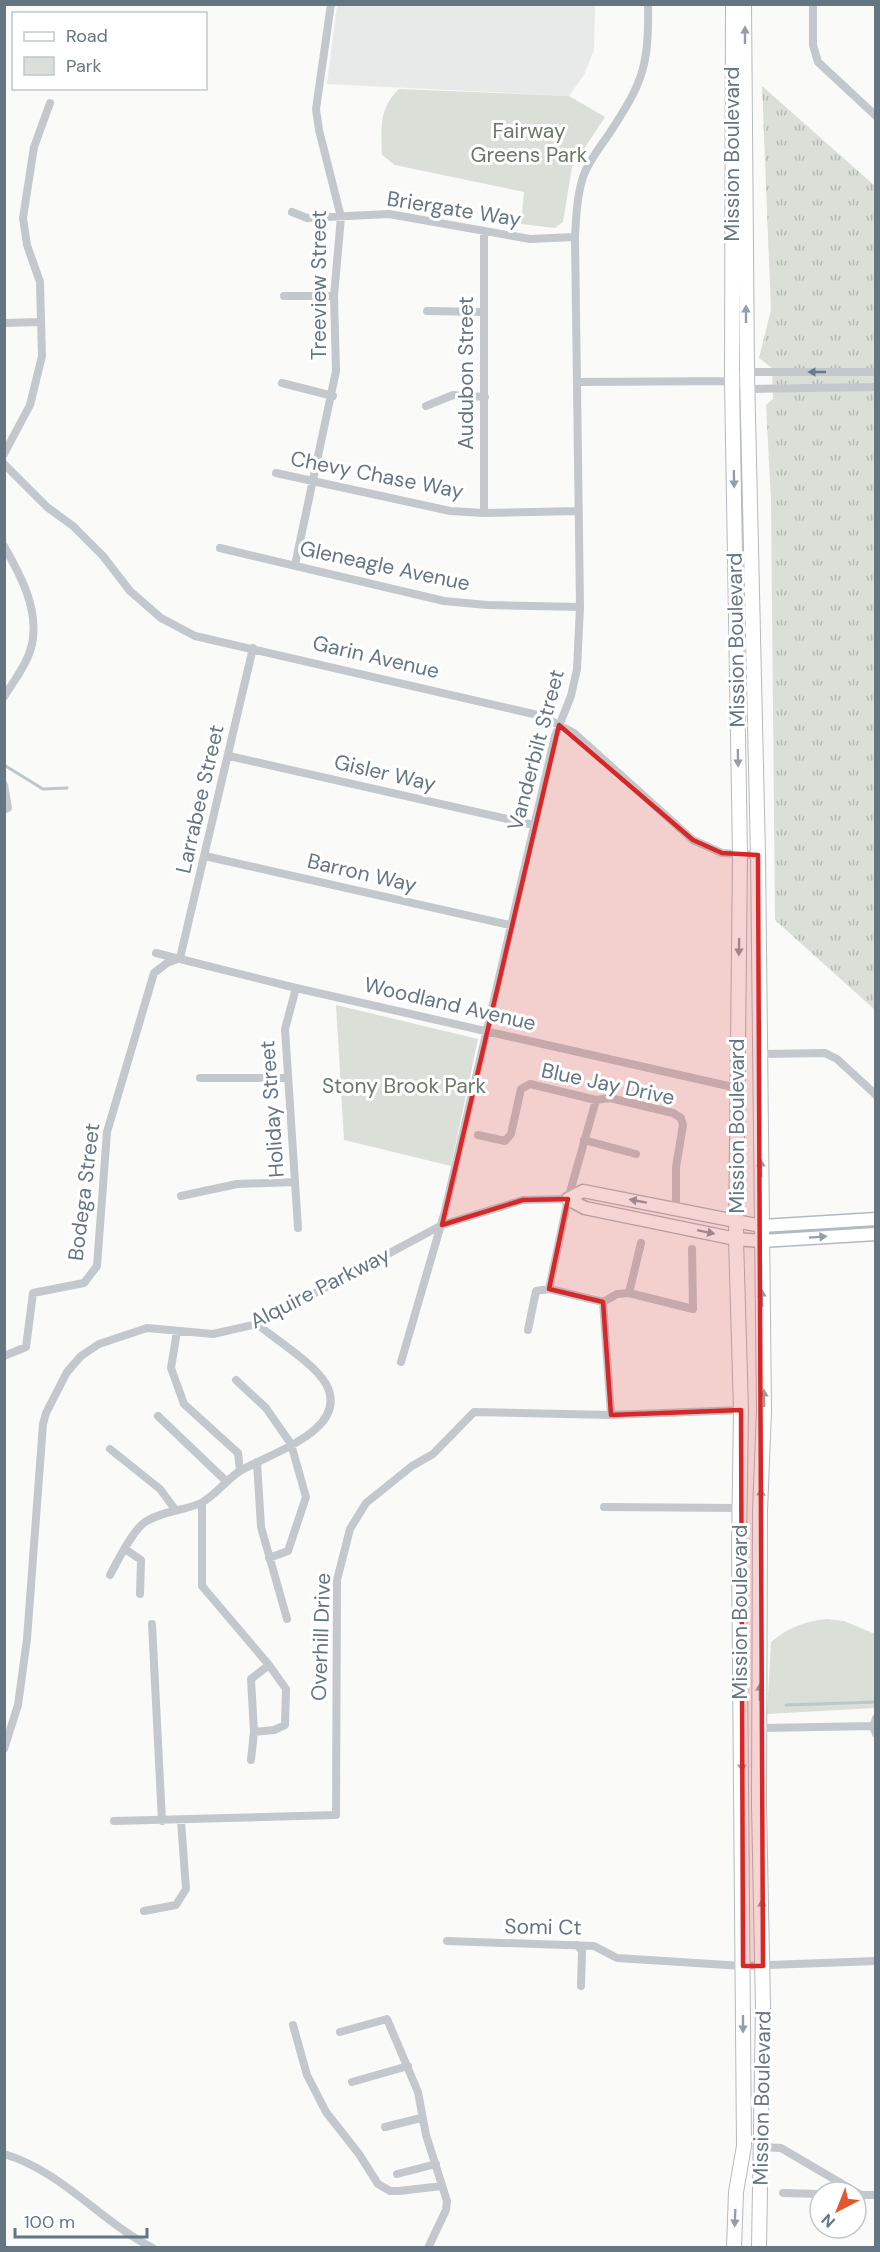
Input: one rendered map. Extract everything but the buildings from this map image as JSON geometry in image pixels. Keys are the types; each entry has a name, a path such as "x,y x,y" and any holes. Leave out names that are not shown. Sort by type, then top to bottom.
{"main road":[{"name":"Mission Boulevard","path":"732,4 732,381 740,854 736,1239 741,1410 744,2146 736,2192 734,2247"},
{"name":"Mission Boulevard","path":"744,4 747,372 758,855 764,1411 760,1511 763,1966 759,2247"},
{"name":"Alquire Parkway","path":"568,1199 583,1191 676,1207 761,1226 876,1219"},
{"name":"Alquire Parkway","path":"568,1199 585,1208 736,1239 761,1240 876,1234"}],"street":[{"name":"Treeview Street","path":"295,565 311,482 333,396 336,370 334,296 341,217 319,130 316,109 331,4"},
{"name":"Vanderbilt Street","path":"401,1362 442,1225 534,825 559,725 577,669 580,607 579,382 575,237 583,176 636,91 643,72 647,58 648,4"},
{"path":"813,4 813,45 818,62 876,116"},
{"path":"4,454 35,390 42,356 39,275 27,245 22,218 34,147 50,103"},
{"name":"Briergate Way","path":"292,212 307,218 389,214 484,233 530,239 575,237"},
{"name":"Audubon Street","path":"484,233 484,513"},
{"path":"284,296 334,296"},
{"path":"427,312 484,312"},
{"path":"4,323 41,322"},
{"path":"732,381 747,372 876,372"},
{"path":"579,382 732,381 748,389 876,387"},
{"path":"282,383 333,396"},
{"path":"426,406 453,395 485,397"},
{"name":"Garin Avenue","path":"4,464 47,507 73,526 103,556 130,591 161,618 195,636 542,716 574,733 693,840 722,853 758,855"},
{"name":"Chevy Chase Way","path":"276,473 450,511 484,513 578,511"},
{"path":"4,546 22,580 32,609 33,639 27,658 4,697"},
{"name":"Gleneagle Avenue","path":"220,548 444,601 488,605 580,607"},
{"name":"Larrabee Street","path":"180,958 253,648"},
{"name":"Gisler Way","path":"229,756 534,825"},
{"path":"4,784 8,808 4,810"},
{"name":"Barron Way","path":"205,856 510,925"},
{"name":"Woodland Avenue","path":"156,953 296,988 737,1088"},
{"name":"Bodega Street","path":"4,1356 26,1347 33,1293 84,1283 97,1266 107,1132 119,1085 154,973 167,963 180,958"},
{"name":"Holiday Street","path":"296,988 285,1029 298,1228"},
{"path":"760,1054 825,1053 837,1059 876,1095"},
{"path":"200,1078 287,1078"},
{"name":"Blue Jay Drive","path":"478,1135 504,1141 511,1134 521,1089 530,1084 596,1100 610,1098 673,1113 681,1118 683,1125 676,1167 676,1207"},
{"path":"549,1289 568,1199 596,1100"},
{"path":"584,1140 636,1154"},
{"path":"181,1196 237,1184 295,1182"},
{"name":"Alquire Parkway","path":"4,1749 18,1704 27,1639 46,1413 67,1372 81,1356 99,1344 147,1328 213,1334 257,1324 442,1225 523,1200 568,1199"},
{"path":"629,1293 641,1243"},
{"path":"528,1330 536,1291 549,1289 603,1302 617,1293 629,1293 693,1309 692,1249"},
{"path":"603,1302 611,1414"},
{"path":"110,1575 143,1523 174,1508 202,1503 240,1471 314,1431 328,1418 331,1403 327,1385 318,1374 257,1324"},
{"path":"177,1331 171,1368 184,1404 238,1453 240,1471"},
{"path":"236,1380 266,1408 291,1444 306,1497 288,1551 269,1558"},
{"name":"Overhill Drive","path":"114,1821 181,1821 336,1815 337,1580 350,1529 366,1503 412,1466 433,1454 474,1412 611,1414 741,1410"},
{"path":"158,1416 226,1481"},
{"path":"110,1449 160,1489 174,1508"},
{"path":"257,1462 261,1527 287,1620"},
{"path":"202,1503 202,1586 269,1665 285,1689 285,1725 274,1730 254,1732"},
{"path":"604,1507 740,1508"},
{"path":"125,1549 141,1560 140,1594"},
{"path":"152,1624 162,1821"},
{"path":"251,1760 254,1732 251,1679 269,1665"},
{"path":"760,1728 875,1726"},
{"path":"144,1911 176,1905 186,1889 181,1821"},
{"name":"Somi Ct","path":"447,1941 594,1946 616,1958 743,1966 876,1962"},
{"path":"577,1945 582,1951 581,1986"},
{"path":"340,2032 387,2019 408,2066 418,2092 421,2118 447,2201 446,2210 428,2247"},
{"path":"293,2025 307,2075 326,2112 359,2154 378,2184 390,2190 399,2191 442,2186"},
{"path":"352,2082 408,2066"},
{"path":"385,2127 421,2118"},
{"path":"762,2147 780,2148 834,2180"},
{"path":"4,2154 54,2178 120,2230 153,2247"},
{"path":"398,2174 436,2164"},
{"path":"783,2193 808,2194"}],"highlighted area":[{"path":"559,725 693,840 722,853 758,855 763,1966 743,1966 741,1410 611,1415 603,1302 549,1289 568,1199 523,1200 442,1225"}],"shaded area":[{"path":"337,5 595,5 594,50 584,75 569,96 327,84"}],"green space":[{"path":"762,86 875,186 875,1010 775,920 771,500 766,405 773,399 772,368 759,358 771,310"},
{"name":"Fairway Greens Park","path":"399,89 569,96 605,117 572,167 563,222 555,228 521,224 524,192 395,165 382,155 382,127 385,111 392,96"},
{"name":"Stony Brook Park","path":"336,1005 478,1039 451,1166 344,1140"},
{"path":"827,1619 844,1621 875,1634 875,1708 767,1714 771,1642 797,1626"}],"waterway":[{"path":"4,765 43,789 67,788"},
{"path":"786,1705 876,1702"}]}
